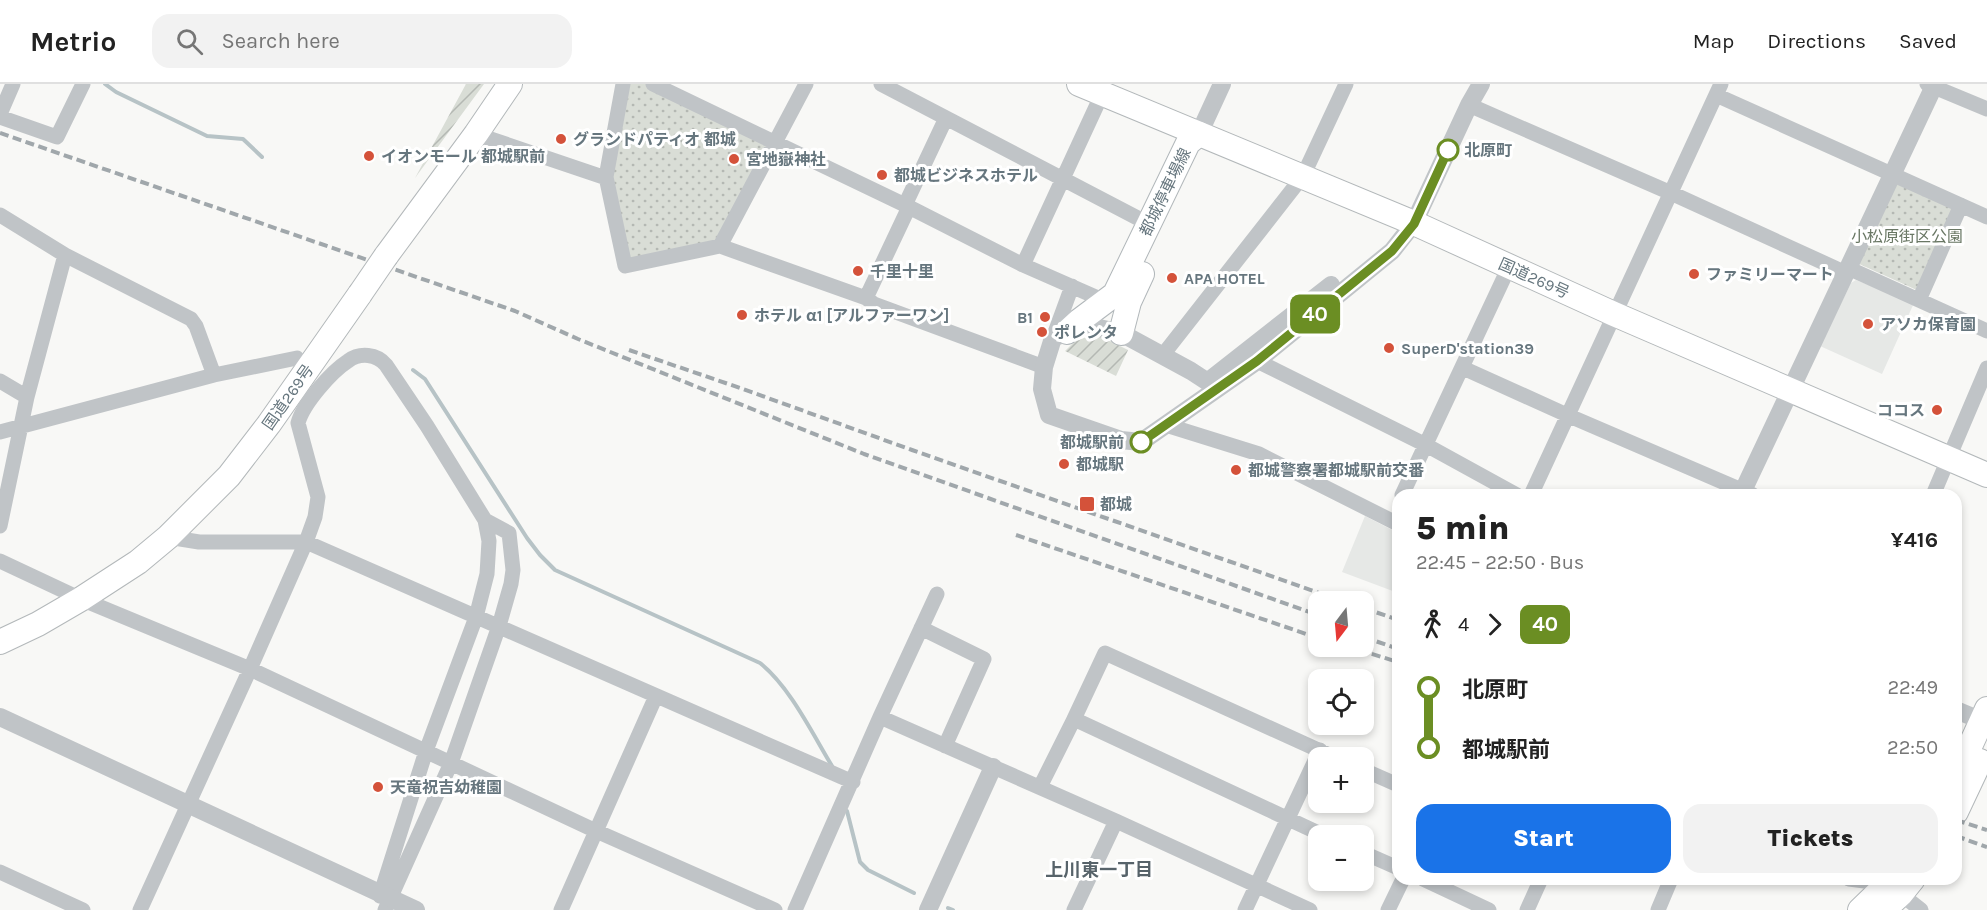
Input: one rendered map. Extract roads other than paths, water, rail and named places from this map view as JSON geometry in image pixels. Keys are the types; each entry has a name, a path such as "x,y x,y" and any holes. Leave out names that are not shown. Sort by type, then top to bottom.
{"main road":[{"name":"国道269号","path":"0,642 38,624 138,562 168,537 229,476 276,415 386,256 510,84"},
{"name":"国道269号","path":"1079,84 1303,176 1614,314 1987,475"},
{"name":"都城停車場線","path":"1060,335 1115,294 1188,143 1199,134"},
{"name":"都城停車場線","path":"1121,333 1129,303 1199,148 1199,134"},
{"path":"1962,765 1985,718"},
{"path":"1962,799 1987,745"},
{"path":"1860,910 1896,889"}],"street":[{"path":"13,84 0,116 57,137 83,84"},
{"path":"623,84 606,178 625,266 720,246 866,298 874,304 1044,367"},
{"path":"653,84 907,206 1023,265 1105,302"},
{"path":"720,246 806,84"},
{"path":"880,84 1149,224"},
{"path":"1199,134 1222,84"},
{"path":"1162,356 1303,176 1346,84"},
{"path":"1212,385 1257,361 1392,251 1414,224 1481,84"},
{"path":"1748,489 1790,390 1932,85 1987,110"},
{"path":"1534,489 1718,89 1891,175 1987,217"},
{"path":"1023,265 1102,94"},
{"path":"1469,105 1987,331"},
{"path":"866,298 946,118"},
{"path":"476,134 606,178"},
{"path":"1919,300 1961,206"},
{"path":"0,215 65,255 191,319 196,326 214,375"},
{"path":"1072,286 1060,335 1044,367 1042,389 1049,415 1121,440 1141,442 1166,425 1383,244 1414,224"},
{"path":"0,526 27,397 65,255"},
{"path":"1405,489 1509,267"},
{"path":"1060,335 1086,326 1121,333 1191,370 1212,385"},
{"path":"140,910 250,669 315,517 318,497 298,423 301,411 326,378 349,359 367,355 381,359 427,426 485,520 489,541 487,574 476,617 426,751 382,903"},
{"path":"0,432 214,375 297,358"},
{"path":"1257,361 1506,489"},
{"path":"1463,368 1735,489"},
{"path":"1936,489 1987,368"},
{"path":"0,381 27,397"},
{"path":"1166,425 1259,454 1392,521"},
{"path":"382,903 451,763 499,626 511,584 513,570 509,533 485,520"},
{"path":"168,537 199,542 306,542 853,782"},
{"path":"0,561 81,599 250,669 596,831 775,910"},
{"path":"795,910 937,594"},
{"path":"921,628 984,659 945,746"},
{"path":"1040,787 1105,653 1313,747"},
{"path":"561,910 656,696"},
{"path":"1962,712 1985,718"},
{"path":"0,717 189,804 382,903 416,910"},
{"path":"880,717 1310,910"},
{"path":"1074,719 1308,828"},
{"path":"928,910 993,767"},
{"path":"1374,774 1392,782"},
{"path":"1245,910 1308,775"},
{"path":"1074,910 1116,821"},
{"path":"1374,857 1392,865"},
{"path":"0,872 83,910"},
{"path":"1388,910 1400,885"},
{"path":"1436,885 1490,910"},
{"path":"1527,910 1538,885"},
{"path":"1658,910 1668,885"},
{"path":"1877,885 1896,889 1921,910"}],"waterway":[{"path":"105,84 116,92 207,136 243,139 262,157"},
{"path":"413,370 425,379 527,538 555,570 760,663 791,697 832,766"},
{"path":"847,811 860,862 868,870 914,893"},
{"path":"948,908 953,910"}],"railway":[{"path":"0,133 515,311 578,339 864,454 1308,611"},
{"path":"629,350 1314,591"},
{"path":"1016,535 1308,635"},
{"path":"1374,612 1392,618"},
{"path":"1374,641 1392,647"},
{"path":"1374,655 1392,660"},
{"path":"1962,822 1987,830"},
{"path":"1962,838 1987,847"}],"place":[{"name":"グランドパティオ 都城","path":"561,139"},
{"name":"北原町","path":"1448,150"},
{"name":"イオンモール 都城駅前","path":"369,156"},
{"name":"宮地嶽神社","path":"734,159"},
{"name":"都城ビジネスホテル","path":"882,175"},
{"name":"千里十里","path":"858,271"},
{"name":"ファミリーマート","path":"1694,274"},
{"name":"APA HOTEL","path":"1172,278"},
{"name":"ホテル α1 [アルファーワン]","path":"742,315"},
{"name":"B1","path":"1045,317"},
{"name":"アソカ保育園","path":"1868,324"},
{"name":"ポレンタ","path":"1042,332"},
{"name":"SuperD'station39","path":"1389,348"},
{"name":"ココス","path":"1937,410"},
{"name":"都城駅前","path":"1141,442"},
{"name":"都城駅","path":"1064,464"},
{"name":"都城警察署都城駅前交番","path":"1236,470"},
{"name":"都城","path":"1087,504"},
{"name":"天竜祝吉幼稚園","path":"378,787"}],"district":[{"name":"上川東一丁目","path":"1099,870"}],"park label":[{"name":"小松原街区公園","path":"1907,236"}]}
